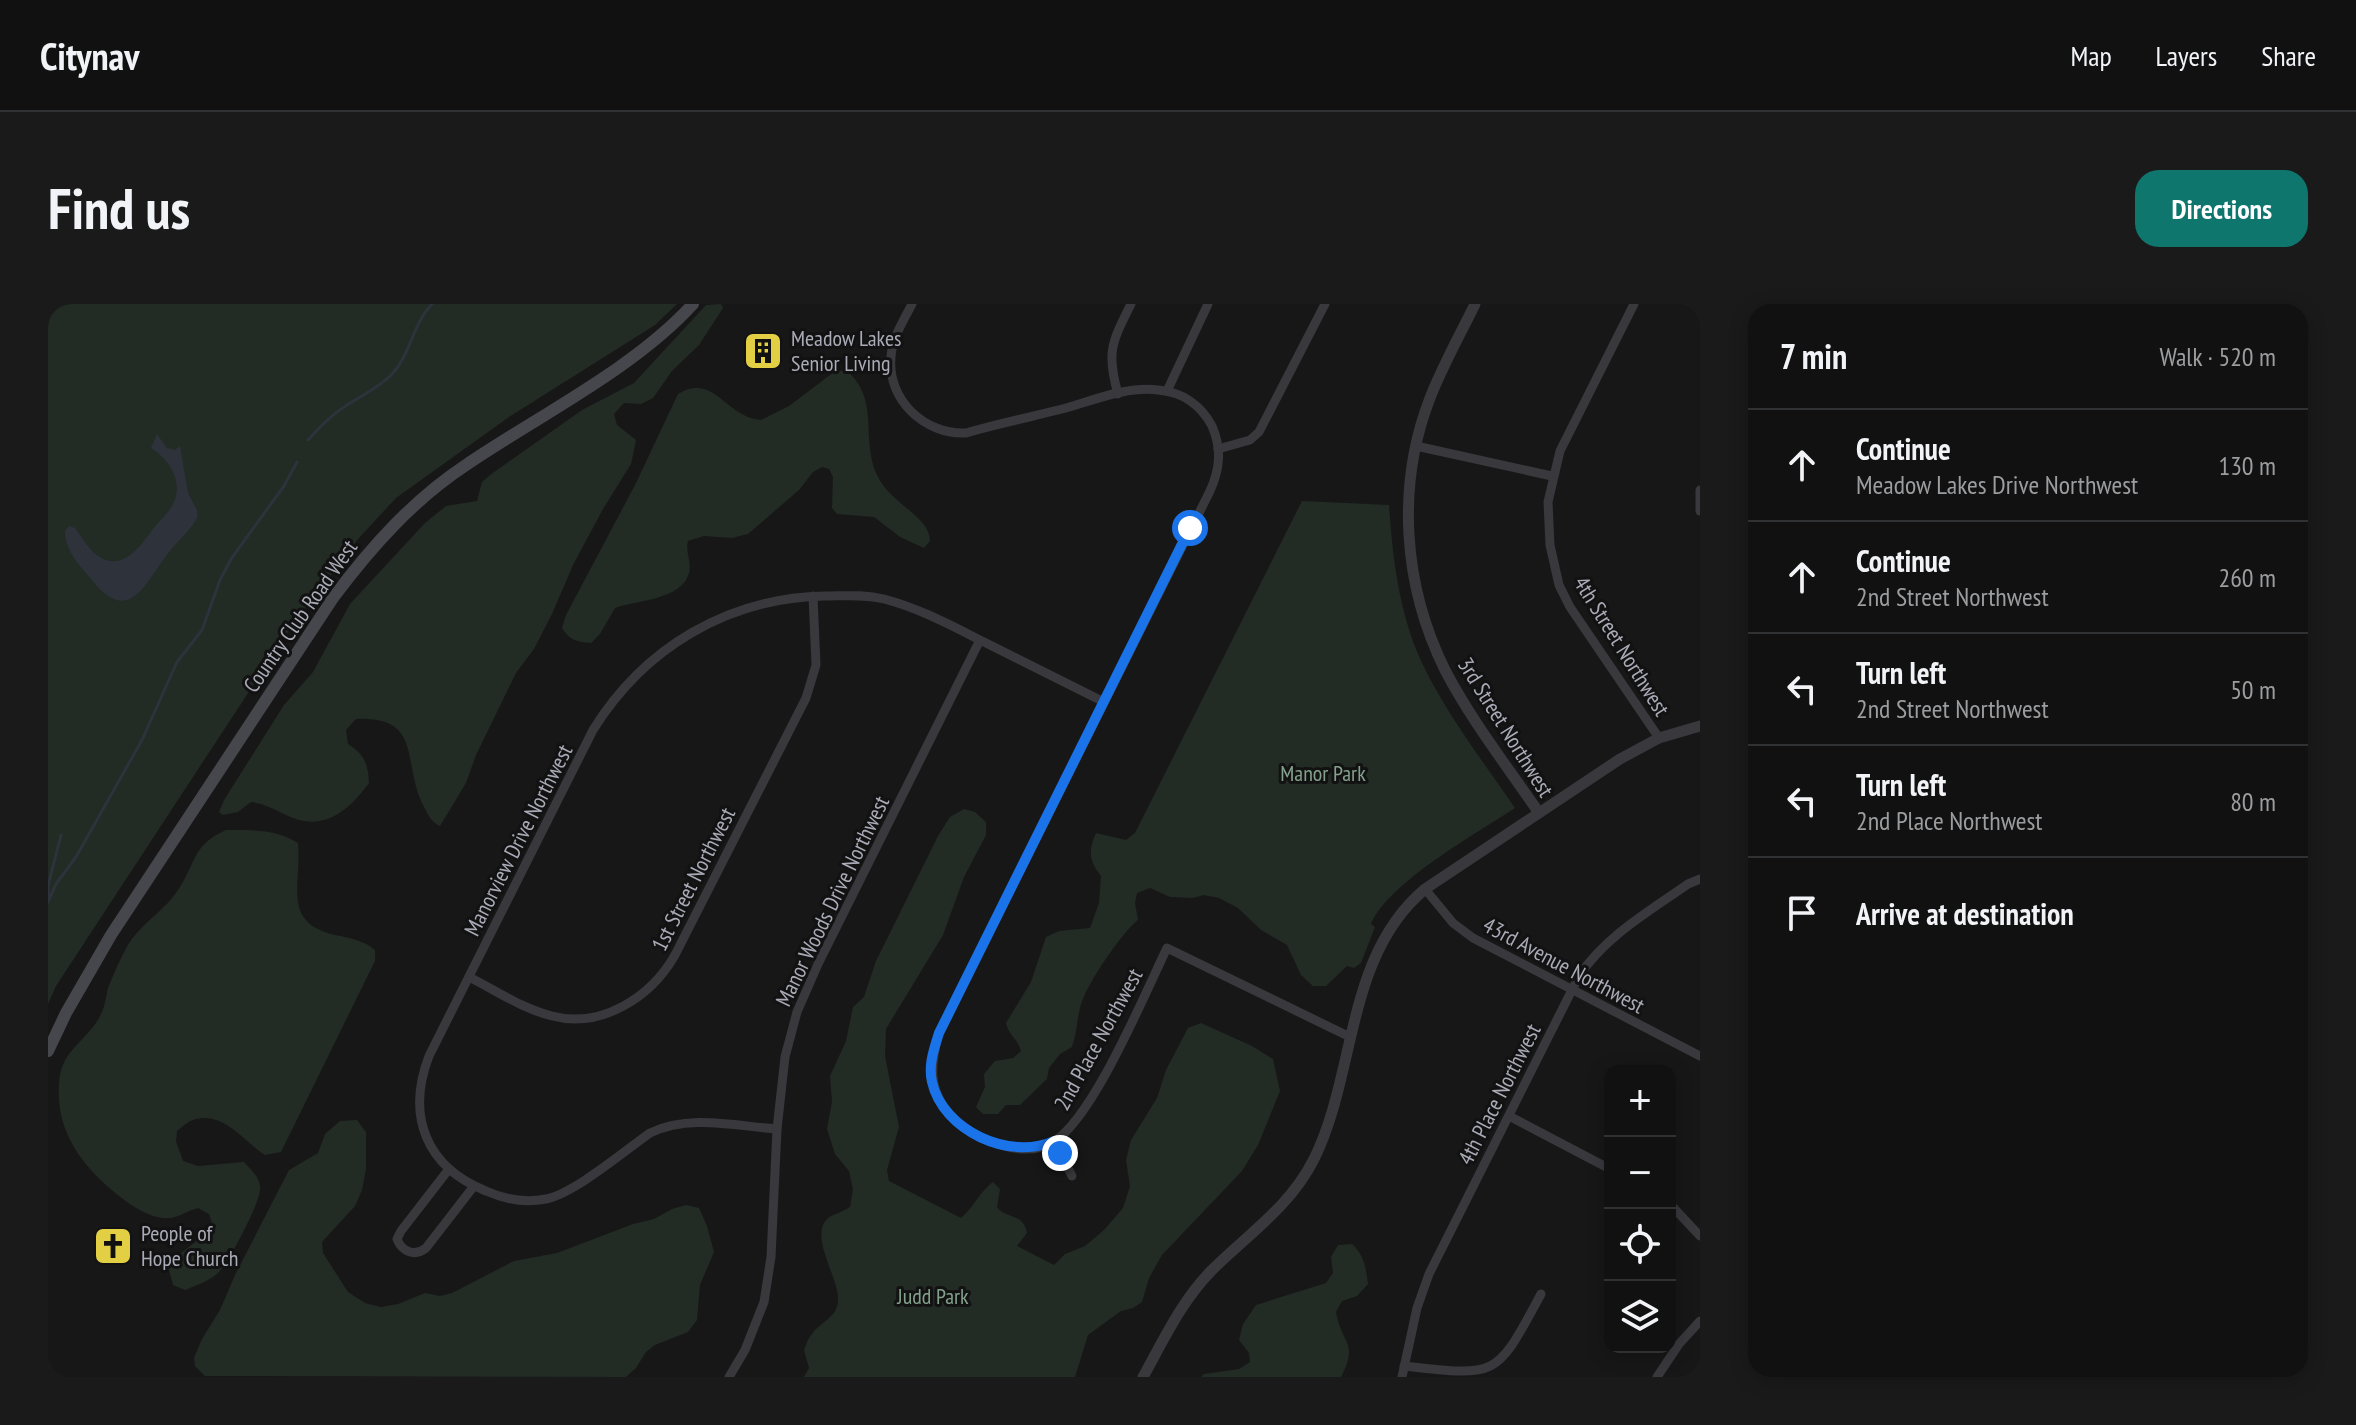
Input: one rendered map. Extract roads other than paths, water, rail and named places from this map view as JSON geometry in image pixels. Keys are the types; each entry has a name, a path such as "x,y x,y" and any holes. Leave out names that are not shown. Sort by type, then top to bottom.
{"main road":[{"name":"Country Club Road West","path":"48,1051 111,935 361,560 433,489 463,466 634,356 693,304"}],"street":[{"path":"912,304 892,346 891,368 897,390 910,411 931,426 954,434 966,433 1118,394 1148,390 1167,391 1184,397 1201,409 1212,428 1218,449 1216,478 1104,702"},
{"path":"1118,394 1110,354 1117,331 1131,304"},
{"path":"1167,391 1208,304"},
{"path":"1218,449 1250,440 1259,432 1325,304"},
{"name":"3rd Street Northwest","path":"1143,1377 1181,1311 1210,1272 1272,1216 1304,1178 1335,1105 1350,1037 1384,938 1400,912 1425,889 1539,813 1462,699 1432,642 1421,611 1409,545 1410,475 1416,446 1430,398 1475,304"},
{"name":"4th Street Northwest","path":"1634,304 1560,451 1552,476 1548,519 1554,565 1559,585 1570,607 1659,738"},
{"path":"1416,446 1552,476"},
{"path":"1700,490 1700,511"},
{"name":"Manorview Drive Northwest","path":"777,1129 692,1123 665,1126 650,1133 567,1191 549,1199 530,1201 511,1199 474,1186 449,1169 426,1139 420,1120 419,1094 421,1076 429,1056 593,730 622,688 661,652 707,623 755,605 813,596 862,596 902,605 1104,702"},
{"name":"1st Street Northwest","path":"469,977 540,1013 570,1019 615,1010 642,996 653,986 675,955 806,698 816,665 813,596"},
{"name":"Manor Woods Drive Northwest","path":"729,1377 757,1323 768,1279 777,1129 785,1057 797,1012 980,640"},
{"name":"2nd Place Northwest","path":"1104,702 939,1033 930,1071 939,1100 959,1123 974,1134 1015,1148 1034,1148 1054,1141 1067,1131 1090,1102 1167,948 1350,1037"},
{"path":"1539,813 1620,759 1659,738 1700,726"},
{"name":"4th Place Northwest","path":"1403,1372 1417,1308 1429,1274 1572,989 1601,947 1688,884 1700,879"},
{"name":"43rd Avenue Northwest","path":"1425,889 1453,923 1473,938 1700,1056"},
{"path":"1509,1116 1604,1166"},
{"name":"2nd Place Northwest","path":"1054,1141 1072,1176"},
{"path":"449,1169 401,1231 397,1239 405,1250 413,1253 426,1248 474,1186"},
{"path":"1675,1209 1700,1236"},
{"path":"1403,1372 1465,1374 1488,1371 1511,1352 1541,1294"},
{"path":"1657,1377 1679,1344 1700,1321"}],"waterway":[{"path":"308,440 346,405 380,385 392,374 432,304"},
{"path":"48,902 142,740 177,662 202,630 231,559 284,486 297,462"},
{"path":"49,898 48,886 61,835"}],"place":[{"name":"Meadow Lakes Senior Living","path":"763,351"},
{"name":"People of Hope Church","path":"113,1246"}],"park label":[{"name":"Manor Park","path":"1323,773"},
{"name":"Judd Park","path":"933,1296"}]}
